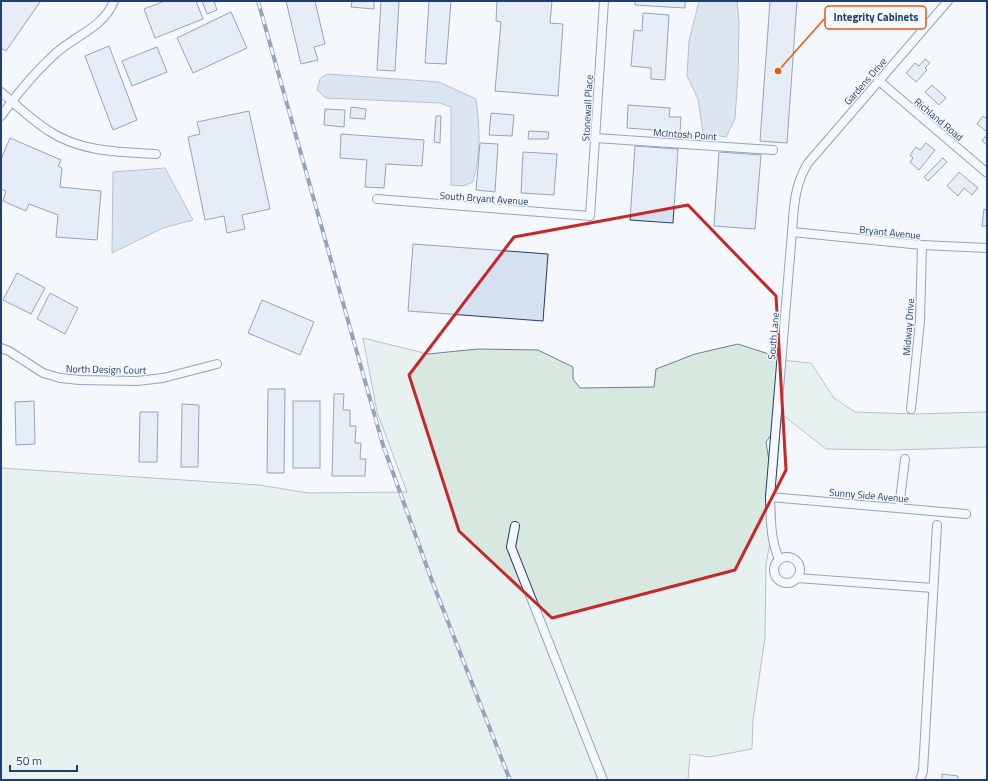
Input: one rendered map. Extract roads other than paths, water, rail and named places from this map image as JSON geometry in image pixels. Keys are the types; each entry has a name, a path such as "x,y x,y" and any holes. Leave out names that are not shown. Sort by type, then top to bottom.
{"street":[{"path":"1,116 54,54 67,44 92,30 104,18 114,1"},
{"name":"Stonewall Place","path":"590,216 604,1"},
{"name":"Gardens Drive","path":"799,177 808,163 878,80 948,1"},
{"name":"Richland Road","path":"878,80 987,173"},
{"path":"1,92 50,132 82,146 102,150 156,154"},
{"name":"McIntosh Point","path":"596,138 773,150"},
{"name":"South Lane","path":"779,559 774,548 771,530 770,497 792,232 799,177"},
{"name":"South Bryant Avenue","path":"377,199 590,216"},
{"name":"Bryant Avenue","path":"792,232 922,245 987,248"},
{"name":"Midway Drive","path":"911,409 920,321 922,245"},
{"name":"North Design Court","path":"1,348 9,351 43,373 60,378 80,380 137,381 163,378 217,364"},
{"path":"899,508 905,459"},
{"name":"Sunny Side Avenue","path":"770,497 966,514"},
{"path":"920,780 923,771 937,525"},
{"path":"515,526 511,547 603,780"},
{"path":"797,578 800,570 796,559 788,556 779,559 774,566 775,575 778,579 786,583 797,578 933,588"}],"water":[{"path":"699,1 737,1 739,23 735,119 726,137 703,133 698,99 687,76 689,41"},
{"path":"327,74 439,82 476,99 479,150 473,182 463,186 451,185 451,107 440,103 326,98 317,90 320,79"},
{"path":"165,168 193,220 163,228 112,253 113,172"}],"railway":[{"path":"258,1 383,445 432,581 510,780"}],"place":[{"name":"Integrity Cabinets","path":"778,71"}]}
